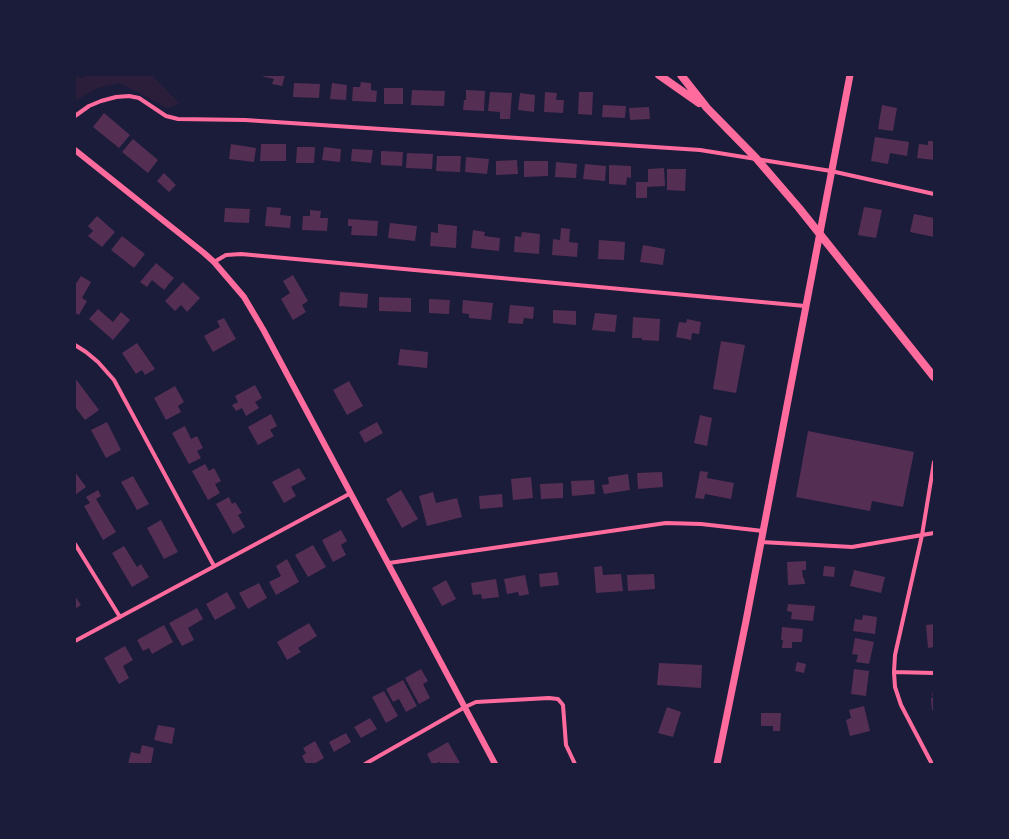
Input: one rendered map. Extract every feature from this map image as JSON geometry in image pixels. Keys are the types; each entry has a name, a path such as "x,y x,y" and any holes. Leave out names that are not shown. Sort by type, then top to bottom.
{"main road":[{"path":"659,75 707,108"},
{"path":"681,75 707,108 756,158 819,232 934,377"},
{"path":"717,764 850,75"}],"street":[{"path":"75,116 89,106 101,101 116,97 129,96 140,98 166,116 178,119 245,120 673,147 756,158 831,171 934,194"},
{"path":"75,150 188,239 214,262 244,298 259,321 495,764"},
{"path":"214,262 226,255 241,254 805,306"},
{"path":"75,345 98,362 114,380 214,566"},
{"path":"932,764 901,705 895,687 894,672 896,655 922,535 934,462"},
{"path":"75,641 351,493"},
{"path":"389,563 666,524 701,524 763,531"},
{"path":"761,542 852,548 934,534"},
{"path":"75,544 120,617"},
{"path":"894,672 934,673"},
{"path":"365,764 476,702 549,698 558,699 563,705 566,745 575,764"}],"shaded area":[{"path":"75,75 81,78 86,75 152,75 180,104 167,108 120,83 98,88 75,101"}],"building":[{"path":"257,75 285,75 282,86 272,84 274,79"},
{"path":"361,82 371,83 371,90 377,91 376,102 352,101 353,87 360,87"},
{"path":"294,83 320,84 319,98 293,97"},
{"path":"332,83 347,85 346,100 330,99"},
{"path":"384,88 403,88 403,104 384,104"},
{"path":"412,90 445,91 444,106 411,105"},
{"path":"466,90 485,91 484,111 463,110 464,100 466,100"},
{"path":"490,92 512,93 510,119 500,119 500,112 488,111"},
{"path":"545,92 557,93 556,100 564,100 563,113 544,112"},
{"path":"579,92 593,92 592,115 578,114"},
{"path":"520,93 535,95 534,112 518,110"},
{"path":"603,105 626,106 625,118 602,117"},
{"path":"882,105 897,108 893,131 878,129"},
{"path":"649,107 650,119 630,120 629,108"},
{"path":"104,113 130,135 119,148 93,127"},
{"path":"875,137 909,142 907,156 890,153 888,164 871,161"},
{"path":"133,139 158,160 148,173 122,152"},
{"path":"928,141 934,141 934,160 917,158 919,144 928,145"},
{"path":"231,144 256,148 254,162 229,159"},
{"path":"261,144 286,144 286,161 260,161"},
{"path":"297,147 315,147 314,163 296,163"},
{"path":"324,147 341,149 340,162 322,160"},
{"path":"352,149 373,150 371,163 351,161"},
{"path":"381,151 403,152 402,166 381,165"},
{"path":"407,153 433,154 432,169 406,168"},
{"path":"437,156 461,156 460,172 436,171"},
{"path":"466,157 489,159 487,174 465,172"},
{"path":"517,160 518,174 496,175 496,161"},
{"path":"524,161 548,161 548,176 524,177"},
{"path":"556,162 577,164 576,178 555,177"},
{"path":"585,164 606,166 605,181 583,179"},
{"path":"609,165 631,166 631,178 627,177 626,185 609,184"},
{"path":"664,168 665,186 647,187 647,198 636,198 636,182 648,182 648,169"},
{"path":"667,169 686,169 685,191 667,190"},
{"path":"164,173 176,185 169,192 157,181"},
{"path":"267,207 281,208 280,215 291,216 290,228 265,226"},
{"path":"864,207 882,210 876,238 858,235"},
{"path":"225,208 250,209 249,223 224,222"},
{"path":"310,210 321,211 320,218 328,218 327,231 302,230 303,216 310,216"},
{"path":"914,214 934,218 934,237 910,232"},
{"path":"97,216 115,232 102,247 88,236 93,231 88,226"},
{"path":"348,219 378,221 377,236 351,235 352,226 348,226"},
{"path":"390,223 417,226 415,241 388,238"},
{"path":"438,224 457,226 456,248 430,246 431,232 438,233"},
{"path":"561,228 570,229 569,242 578,243 577,257 552,255 553,239 560,240"},
{"path":"473,230 485,232 484,236 500,238 499,251 471,248"},
{"path":"522,232 540,234 539,254 514,252 515,236 521,237"},
{"path":"122,236 145,254 134,268 111,250"},
{"path":"599,240 625,242 624,260 598,259"},
{"path":"643,245 665,249 663,265 640,262"},
{"path":"156,263 174,278 164,290 152,280 147,287 140,282"},
{"path":"293,275 308,301 302,305 306,312 293,320 281,299 290,293 283,281"},
{"path":"81,276 91,282 82,298 87,301 79,315 75,313 75,285"},
{"path":"183,282 200,298 187,312 181,305 175,311 165,301"},
{"path":"340,292 368,294 367,308 339,306"},
{"path":"379,297 411,298 411,312 379,311"},
{"path":"429,299 450,300 449,314 429,313"},
{"path":"463,300 493,303 491,320 469,318 469,314 462,313"},
{"path":"510,305 534,307 533,319 524,318 523,324 508,323"},
{"path":"98,309 113,322 121,312 130,320 113,340 89,319"},
{"path":"553,310 576,311 576,325 553,323"},
{"path":"595,313 617,315 615,332 592,330"},
{"path":"633,317 660,319 659,341 632,338"},
{"path":"224,318 236,339 213,352 204,336 220,327 217,321"},
{"path":"687,319 701,322 699,334 692,333 691,340 676,337 679,322 686,323"},
{"path":"721,341 745,345 736,393 713,389"},
{"path":"137,343 155,369 145,375 142,370 136,374 122,353"},
{"path":"400,349 428,352 427,368 398,365"},
{"path":"75,378 99,410 85,420 75,407"},
{"path":"349,381 363,406 347,415 333,390"},
{"path":"255,385 262,398 255,402 259,408 246,416 242,408 236,411 232,405 238,402 235,396"},
{"path":"175,386 184,402 178,406 181,412 166,420 154,398"},
{"path":"271,414 277,426 270,430 274,436 258,445 248,427"},
{"path":"700,415 712,418 707,446 694,443"},
{"path":"107,422 121,450 106,458 91,430"},
{"path":"377,422 383,433 365,443 359,432"},
{"path":"185,426 191,439 197,436 203,448 197,451 201,458 189,464 172,433"},
{"path":"808,431 914,452 903,507 872,501 870,511 796,497"},
{"path":"205,464 209,471 214,468 221,481 215,484 220,493 208,500 192,471"},
{"path":"299,468 306,479 291,487 296,496 284,503 272,482"},
{"path":"700,471 708,472 707,478 734,483 731,499 705,494 704,499 695,498"},
{"path":"75,472 86,487 75,495"},
{"path":"662,472 663,487 638,489 637,473"},
{"path":"628,474 630,490 604,494 602,485 609,484 608,477"},
{"path":"133,476 149,504 137,510 121,482"},
{"path":"531,477 533,498 513,500 511,479"},
{"path":"594,480 595,494 572,496 571,481"},
{"path":"563,483 563,498 541,499 540,484"},
{"path":"98,490 101,496 96,499 116,532 103,540 84,506 90,503 86,497"},
{"path":"401,490 418,519 402,528 386,499"},
{"path":"433,492 436,503 457,498 462,517 427,526 419,496"},
{"path":"502,494 503,507 480,509 479,496"},
{"path":"229,497 232,504 235,502 242,513 238,515 245,527 233,534 216,504"},
{"path":"161,520 178,552 164,559 147,528"},
{"path":"341,530 347,541 341,545 346,555 333,562 322,540"},
{"path":"313,545 326,567 308,577 295,555"},
{"path":"124,546 137,567 141,564 149,577 132,587 112,553"},
{"path":"287,559 299,582 276,595 269,582 281,576 276,566"},
{"path":"806,561 806,570 802,570 805,584 788,585 787,562"},
{"path":"602,566 603,575 621,574 623,591 596,593 594,567"},
{"path":"824,566 835,567 834,577 823,576"},
{"path":"854,570 885,577 881,593 850,586"},
{"path":"557,572 559,585 540,587 539,574"},
{"path":"654,574 655,589 628,591 627,575"},
{"path":"525,575 529,594 519,596 518,592 507,594 504,579"},
{"path":"496,579 499,597 482,599 481,594 473,595 471,583"},
{"path":"446,580 456,599 442,606 432,588"},
{"path":"259,583 267,598 248,609 239,593"},
{"path":"227,592 236,608 215,620 206,604"},
{"path":"75,596 81,605 75,609"},
{"path":"788,604 815,606 813,621 791,619 792,612 787,611"},
{"path":"197,608 203,619 188,628 194,640 182,646 169,623"},
{"path":"863,615 877,617 875,634 853,631 855,619 862,620"},
{"path":"309,623 317,636 298,648 301,652 287,660 277,642"},
{"path":"934,624 934,647 928,648 926,625"},
{"path":"164,625 173,642 152,654 149,648 143,651 137,640"},
{"path":"782,627 803,629 802,642 792,642 792,648 782,648"},
{"path":"855,638 874,642 869,664 856,662 858,655 852,654"},
{"path":"125,646 133,660 123,666 129,678 119,684 104,658"},
{"path":"797,662 806,664 804,673 795,671"},
{"path":"659,663 702,665 701,688 657,685"},
{"path":"421,669 428,681 423,684 430,698 419,704 405,678"},
{"path":"854,669 869,671 866,696 851,694"},
{"path":"403,680 417,706 406,712 399,699 393,702 386,689"},
{"path":"384,691 398,716 386,723 372,697"},
{"path":"932,693 934,693 934,710 932,710"},
{"path":"864,706 870,731 850,736 846,720 851,718 849,710"},
{"path":"667,707 681,712 673,737 658,733"},
{"path":"761,713 781,713 780,731 773,731 773,726 761,726"},
{"path":"370,718 377,729 361,738 354,727"},
{"path":"158,725 175,728 172,744 154,740"},
{"path":"346,733 351,742 334,752 329,742"},
{"path":"315,741 324,758 314,764 306,764 302,756 306,753 303,748"},
{"path":"448,742 460,763 441,764 440,762 432,764 427,754"},
{"path":"142,745 154,748 151,764 128,764 131,752 140,754"}]}
